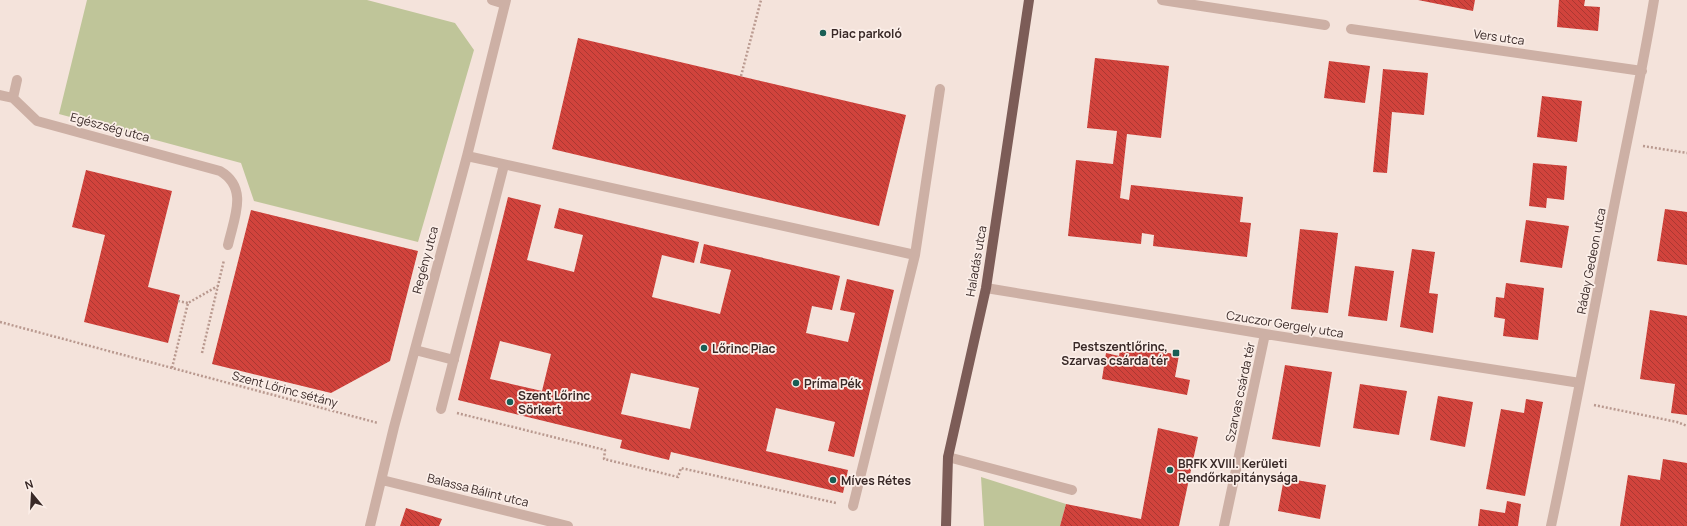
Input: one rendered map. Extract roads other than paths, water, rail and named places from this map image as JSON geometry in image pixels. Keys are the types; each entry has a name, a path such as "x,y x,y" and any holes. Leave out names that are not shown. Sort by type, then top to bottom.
{"main road":[{"name":"Haladás utca","path":"946,526 948,457 986,288 1029,0"}],"street":[{"path":"492,0 506,2"},
{"path":"1162,0 1325,25"},
{"name":"Ráday Gedeon utca","path":"1551,526 1642,71 1654,0"},
{"name":"Regény utca","path":"370,526 394,427 467,156 506,2"},
{"name":"Vers utca","path":"1351,28 1642,71"},
{"path":"0,95 13,98 17,80"},
{"path":"853,506 915,255 940,89"},
{"name":"Egészség utca","path":"13,98 37,121 220,171 227,175 235,184 238,199 228,245"},
{"path":"467,156 915,255"},
{"path":"441,409 504,165"},
{"name":"Czuczor Gergely utca","path":"986,288 1265,334 1580,383"},
{"name":"Szarvas csárda tér","path":"1224,526 1265,334"},
{"path":"415,350 454,360"},
{"path":"948,457 1072,490"},
{"name":"Balassa Bálint utca","path":"382,480 568,526"}],"place":[{"name":"Piac parkoló","path":"823,33"},
{"name":"Lőrinc Piac","path":"704,348"},
{"name":"Pestszentlőrinc, Szarvas csárda tér","path":"1176,353"},
{"name":"Príma Pék","path":"796,383"},
{"name":"Szent Lőrinc Sörkert","path":"510,402"},
{"name":"BRFK XVIII. Kerületi Rendőrkapitánysága","path":"1170,470"},
{"name":"Míves Rétes","path":"833,480"}]}
